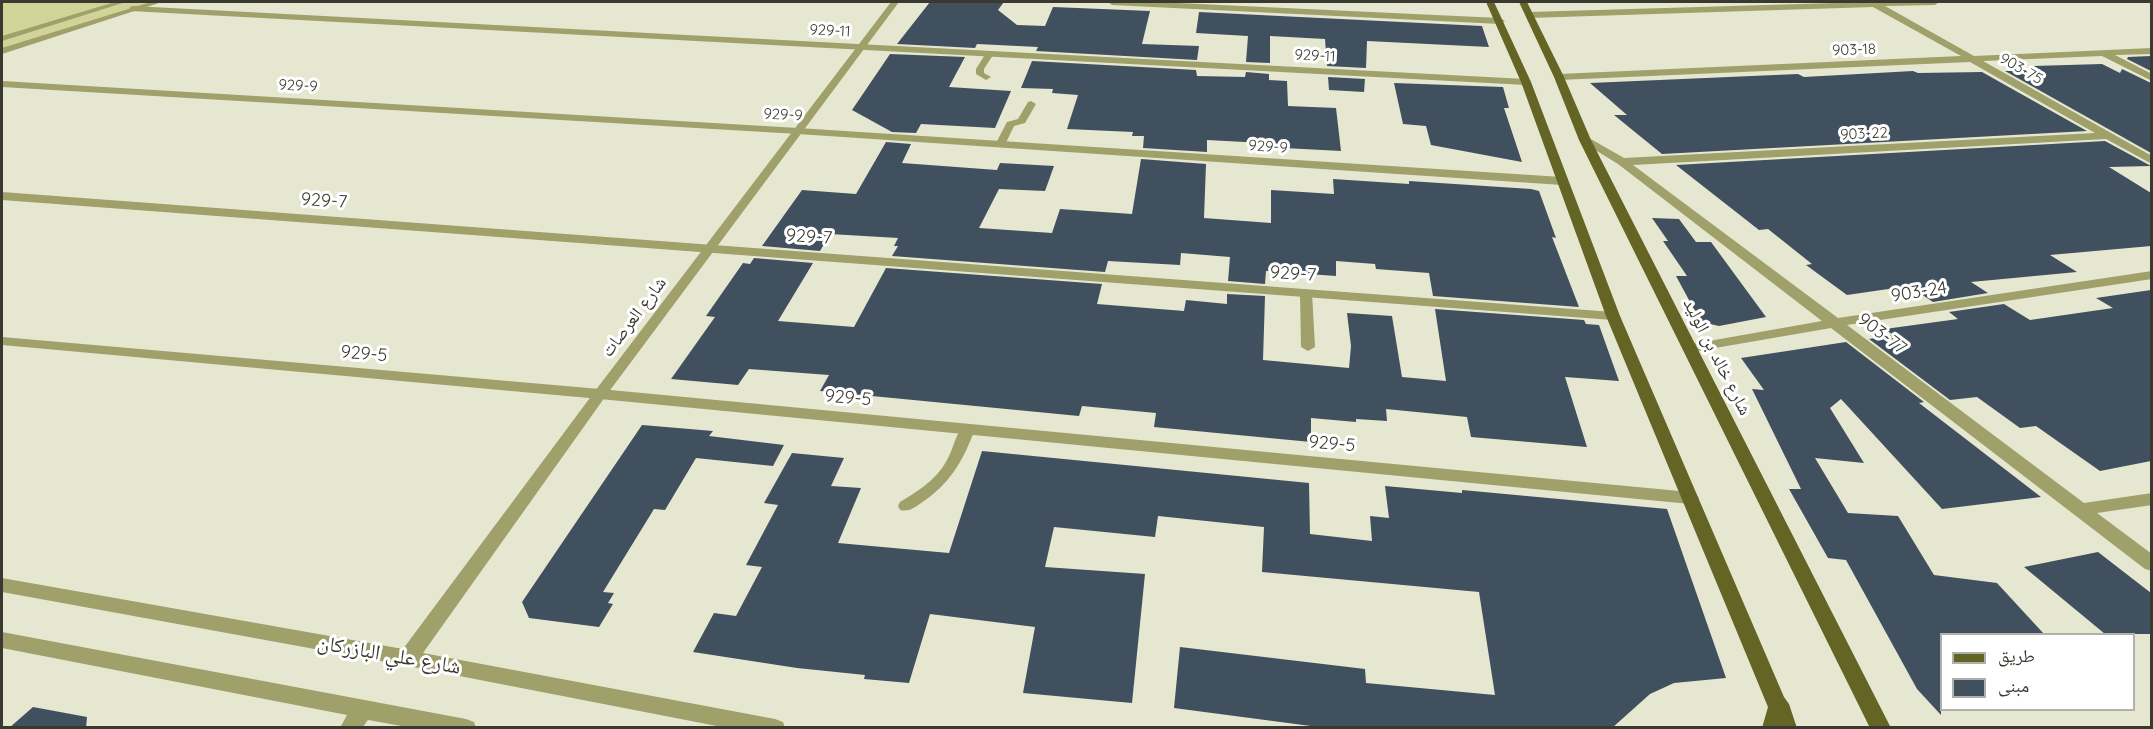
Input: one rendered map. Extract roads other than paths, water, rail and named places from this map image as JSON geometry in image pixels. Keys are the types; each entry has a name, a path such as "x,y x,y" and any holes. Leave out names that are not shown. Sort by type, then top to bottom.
{"main road":[{"path":"1490,2 1526,82 1613,316 1779,704 1787,728"},
{"name":"شارع خالد بن الوليد","path":"1526,8 1585,140 1882,723"},
{"path":"1772,728 1779,704"},
{"path":"1779,704 1793,728"}],"street":[{"path":"2,51 158,2"},
{"name":"شارع العرصات","path":"408,658 600,394 895,2"},
{"path":"1112,2 1500,21"},
{"path":"1526,8 1935,2"},
{"name":"903-75","path":"1873,3 2151,161"},
{"name":"929-11","path":"133,9 1526,82"},
{"name":"903-18","path":"1558,77 2151,51"},
{"path":"2103,53 2151,78"},
{"name":"929-9","path":"2,84 798,131 1562,181"},
{"name":"903-22","path":"1622,162 2108,136"},
{"name":"903-77","path":"1585,140 1622,162 2151,564"},
{"name":"929-7","path":"2,195 1613,316"},
{"name":"903-24","path":"1692,348 1835,323 2151,275"},
{"name":"929-5","path":"2,341 600,394 1690,498"},
{"path":"2079,510 2151,499"},
{"name":"شارع علي البازركان","path":"2,585 408,658 775,728"},
{"path":"2,640 466,728"},
{"path":"350,728 363,710"}],"lane":[{"path":"2,39 122,2"},
{"path":"986,77 980,74 980,69 989,55"},
{"path":"1000,145 1010,124 1022,121 1031,104"},
{"path":"1306,293 1308,347"},
{"path":"906,506 938,485 955,464 969,429"}]}
